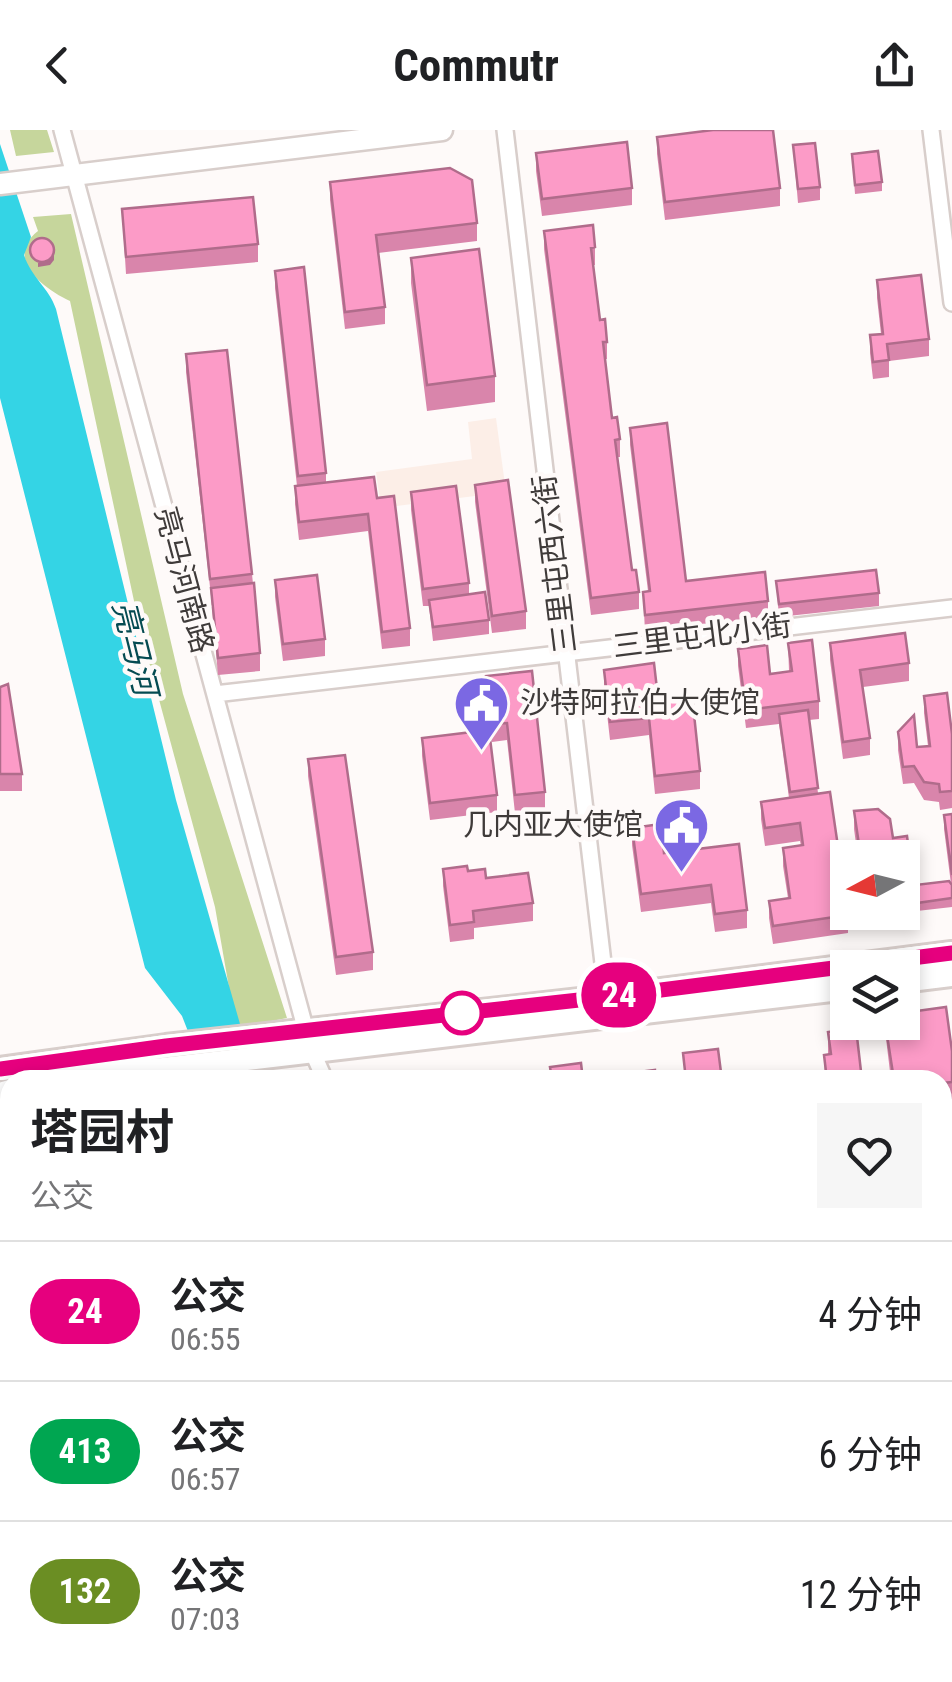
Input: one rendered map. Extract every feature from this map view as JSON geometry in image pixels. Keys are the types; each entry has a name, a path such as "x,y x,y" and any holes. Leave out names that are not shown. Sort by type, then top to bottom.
{"main road":[{"path":"309,1041 606,997 952,953"},
{"path":"920,979 952,976"},
{"path":"0,1069 168,1056 830,990"},
{"path":"123,1070 168,1056"}],"street":[{"name":"亮马河南路","path":"62,130 309,1041 321,1070"},
{"path":"0,184 349,136 442,130"},
{"name":"三里屯西六街","path":"505,130 606,997"},
{"path":"931,130 952,303"},
{"name":"三里屯北小街","path":"215,694 952,608"}],"shaded area":[{"path":"496,418 506,492 381,508 376,472 472,459 468,422"}],"green space":[{"path":"10,130 47,130 54,152 16,156"},
{"path":"71,214 183,694 287,1018 236,1028 215,907 140,629 70,301 39,281 26,262 28,241 38,231 33,217"}],"water":[{"name":"亮马河","path":"0,144 31,237 24,255 56,309 176,800 253,1070 203,1070 182,1016 145,968 0,398"}],"building":[{"path":"713,130 773,130 780,188 665,202 657,137"},
{"path":"627,142 632,188 542,199 536,153"},
{"path":"815,143 820,187 798,189 793,145"},
{"path":"878,151 882,182 855,185 852,154"},
{"path":"450,168 472,180 477,223 376,235 385,307 345,312 330,182"},
{"path":"253,197 258,244 126,257 122,209"},
{"path":"593,225 595,247 591,248 600,320 605,319 607,342 603,342 612,418 617,417 620,439 615,440 632,570 636,570 639,592 591,598 544,231"},
{"path":"42,238 51,241 51,259 42,262 33,259 30,250 33,241"},
{"path":"479,249 495,376 427,385 411,258"},
{"path":"304,267 326,473 298,476 275,271"},
{"path":"921,275 929,339 887,344 889,360 873,362 870,335 883,334 877,280"},
{"path":"227,350 252,574 210,579 186,354"},
{"path":"667,423 686,581 765,572 768,601 645,615 643,592 650,591 630,428"},
{"path":"374,477 377,498 394,496 410,628 382,632 368,514 299,522 295,486"},
{"path":"508,480 526,611 492,616 475,485"},
{"path":"456,486 469,583 423,589 411,492"},
{"path":"876,570 879,593 779,604 776,581"},
{"path":"317,575 325,639 283,644 275,580"},
{"path":"254,583 260,653 218,658 211,588"},
{"path":"485,592 489,620 433,627 429,600"},
{"path":"905,633 909,663 860,670 870,738 843,742 830,643"},
{"path":"812,640 819,701 746,710 738,649 767,645 770,674 792,671 788,643"},
{"path":"654,663 658,698 692,695 700,771 655,776 649,718 610,722 604,670"},
{"path":"532,671 545,792 515,795 507,723 492,724 486,676"},
{"path":"8,684 22,774 0,774 0,687"},
{"path":"947,693 952,791 940,792 939,784 924,782 914,766 903,767 898,732 914,715 917,747 930,746 924,696"},
{"path":"808,710 818,788 790,792 779,714"},
{"path":"489,730 497,795 430,803 422,738"},
{"path":"345,755 373,952 336,957 308,759"},
{"path":"830,792 837,840 830,840 830,918 773,926 769,901 790,898 783,848 803,845 800,823 765,828 761,802"},
{"path":"878,809 890,819 893,838 907,836 908,840 858,840 854,811"},
{"path":"952,814 952,875 944,815"},
{"path":"661,824 664,853 739,844 747,910 715,914 711,885 641,894 632,828"},
{"path":"467,866 468,871 485,869 486,878 528,873 533,903 473,911 474,922 450,925 443,869"},
{"path":"949,881 952,898 920,903 920,884"},
{"path":"946,1007 952,1070 892,1070 888,1040 920,1040 920,1011"},
{"path":"828,1032 830,1040 857,1040 861,1070 826,1070 824,1055 831,1054"},
{"path":"718,1049 721,1070 685,1070 683,1053"},
{"path":"581,1063 582,1070 550,1070 550,1067"}],"bus line":[{"name":"24","path":"0,1069 952,953"}],"place":[{"name":"沙特阿拉伯大使馆","path":"481,752"},
{"name":"几内亚大使馆","path":"682,874"}]}
